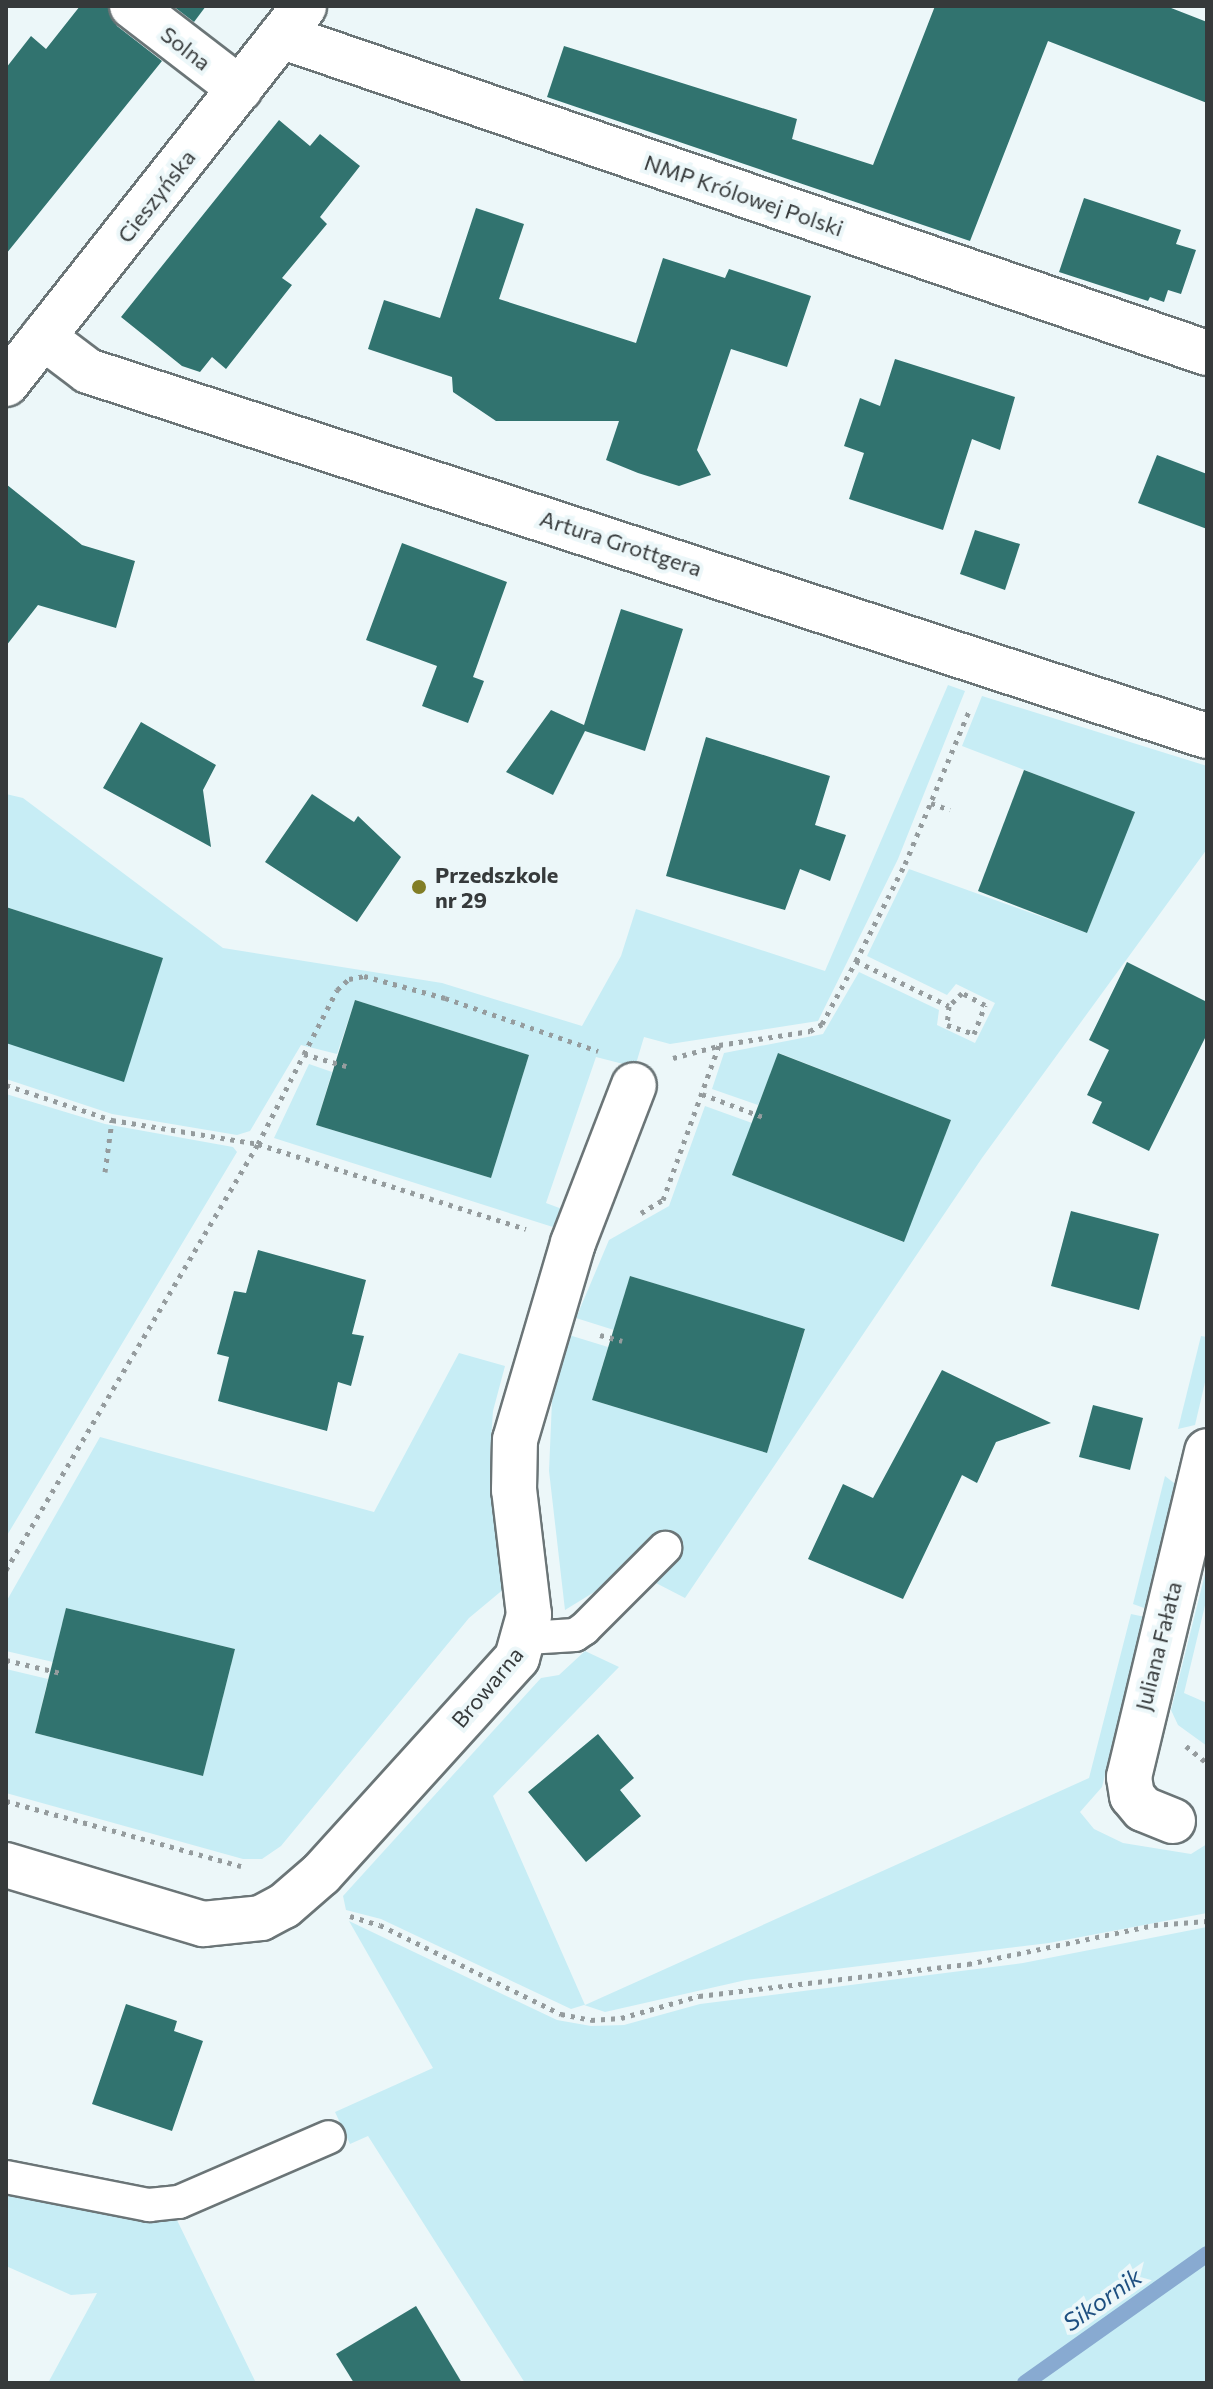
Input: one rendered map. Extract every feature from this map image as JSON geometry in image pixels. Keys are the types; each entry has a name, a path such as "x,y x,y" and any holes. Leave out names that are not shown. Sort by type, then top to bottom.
{"street":[{"name":"Solna","path":"132,6 240,89"},
{"name":"Cieszyńska","path":"6,384 293,21"},
{"name":"NMP Królowej Polski","path":"293,21 1207,353"},
{"name":"Artura Grottgera","path":"43,337 88,371 991,662 1207,736"},
{"name":"Browarna","path":"6,1865 203,1924 261,1918 284,1906 321,1874 507,1670 527,1638 529,1615 514,1490 515,1440 573,1243 634,1085"},
{"name":"Juliana Fałata","path":"1173,1821 1143,1809 1132,1796 1129,1777 1207,1451"}],"lane":[{"path":"527,1638 575,1635 665,1548"},
{"path":"6,2177 149,2205 179,2202 329,2137"}],"path":[{"path":"627,1220 663,1200 719,1045 810,1031 822,1024 856,961 931,803 991,662"},
{"path":"931,803 950,810"},
{"path":"856,961 949,1006"},
{"path":"6,1570 258,1144 337,990 349,979 364,976 475,1008 617,1059 634,1085"},
{"path":"962,993 985,1005 974,1034 947,1025 949,1006 962,993"},
{"path":"304,1054 346,1066"},
{"path":"6,1085 112,1120 258,1144 573,1243"},
{"path":"702,1094 766,1118"},
{"path":"105,1172 112,1120"},
{"path":"6,1660 61,1673"},
{"path":"6,1801 254,1868"},
{"path":"284,1906 380,1925 561,2014 591,2020 621,2018 699,1996 968,1964 1154,1925 1207,1921"}],"shaded area":[{"path":"948,685 965,691 898,859 818,1021 670,1044 644,1037 635,1067 596,1057 546,1203 562,1209 556,1228 274,1138 309,1064 332,1072 316,1125 491,1178 529,1055 355,1000 337,1054 301,1045 250,1131 237,1135 112,1114 6,1079 6,1043 163,958 6,907 6,794 23,798 223,948 442,983 582,1026 621,956 636,909 825,971"},
{"path":"982,696 1207,766 1207,849 982,1158 685,1598 654,1582 681,1551 660,1530 622,1575 565,1610 549,1471 552,1401 569,1335 608,1347 592,1400 767,1453 805,1330 630,1276 614,1330 576,1318 609,1240 669,1206 705,1106 752,1123 733,1175 903,1242 951,1120 779,1053 758,1105 712,1089 724,1053 823,1034 859,972 939,1010 937,1025 975,1043 995,1003 956,984 947,995 867,956 909,869 1087,933 1134,812 962,746"},
{"path":"6,1094 105,1124 233,1147 237,1152 6,1537"},
{"path":"1201,1336 1207,1337 1207,1374 1195,1425 1178,1429"},
{"path":"459,1353 505,1366 493,1411 490,1454 505,1588 469,1618 281,1846 262,1859 243,1859 6,1793 6,1669 48,1679 35,1733 203,1776 235,1649 66,1608 53,1662 6,1651 6,1602 100,1437 374,1512"},
{"path":"1165,1476 1178,1486 1147,1609 1133,1604"},
{"path":"1207,1566 1207,1597 1184,1693 1207,1703 1207,1746 1178,1725 1171,1710"},
{"path":"1131,1614 1145,1617 1102,1787 1080,1812 1094,1829 1123,1843 1191,1854 1207,1844 1207,1913 1049,1943 746,1980 605,2012 584,2005 571,2009 381,1919 346,1910 343,1896 541,1678 559,1675 585,1651 619,1667 493,1796 585,2005 1089,1778"},
{"path":"349,1921 557,2020 591,2026 624,2025 700,2004 1023,1963 1207,1927 1207,2383 525,2383 368,2136 350,2144 335,2112 433,2068"},
{"path":"6,2191 176,2218 256,2383 48,2383 97,2293 71,2295 6,2266"}],"building":[{"path":"80,6 108,6 117,26 162,61 6,254 6,68 31,36 46,49"},
{"path":"173,6 206,6 194,22"},
{"path":"935,6 1166,6 1207,22 1207,103 1048,41 970,241 547,97 564,46 797,119 792,139 873,165"},
{"path":"279,120 310,146 320,134 360,166 320,217 327,224 282,278 292,285 226,369 212,357 200,372 182,366 121,317"},
{"path":"1084,198 1181,230 1176,244 1196,250 1181,294 1168,290 1164,302 1150,297 1148,301 1059,272"},
{"path":"476,208 524,224 499,299 636,343 663,258 725,278 729,269 811,296 787,367 731,349 697,450 711,475 679,486 606,460 619,421 496,421 453,392 452,377 368,349 384,300 440,318"},
{"path":"895,359 1015,397 1000,450 972,439 943,530 849,499 864,453 844,446 860,398 880,406"},
{"path":"1157,455 1207,474 1207,529 1138,503"},
{"path":"6,484 82,545 135,561 116,628 38,605 6,646"},
{"path":"975,530 1020,544 1005,590 960,574"},
{"path":"402,543 507,582 473,677 484,681 468,723 422,706 437,666 366,640"},
{"path":"621,609 683,629 645,751 585,731 553,795 506,772 551,710 584,725"},
{"path":"141,722 216,765 203,790 211,847 103,788"},
{"path":"706,737 830,776 815,825 846,835 830,881 800,869 785,910 666,876"},
{"path":"1024,770 1135,812 1087,933 978,891"},
{"path":"312,794 354,822 358,816 401,857 357,922 265,862"},
{"path":"6,907 163,958 124,1082 6,1043"},
{"path":"1127,962 1207,1002 1207,1034 1149,1151 1092,1123 1102,1102 1087,1095 1109,1050 1089,1040"},
{"path":"355,1000 529,1055 491,1178 316,1125"},
{"path":"778,1053 951,1120 904,1242 732,1175"},
{"path":"1071,1211 1159,1234 1139,1310 1051,1286"},
{"path":"258,1250 366,1280 352,1334 364,1336 351,1386 338,1382 327,1431 218,1401 229,1357 217,1354 234,1291 246,1293"},
{"path":"630,1276 805,1329 767,1453 592,1400"},
{"path":"942,1370 1051,1423 996,1442 977,1483 962,1475 903,1599 808,1559 843,1484 873,1498"},
{"path":"1093,1405 1143,1418 1130,1470 1079,1457"},
{"path":"66,1608 235,1649 203,1776 35,1733"},
{"path":"598,1734 634,1778 620,1790 641,1816 586,1862 528,1792"},
{"path":"126,2004 177,2021 174,2031 203,2041 172,2131 92,2104"},
{"path":"416,2306 462,2383 354,2383 336,2354"}],"waterway":[{"name":"Sikornik","path":"1025,2383 1207,2254"}],"place":[{"name":"Przedszkole nr 29","path":"419,887"}]}
